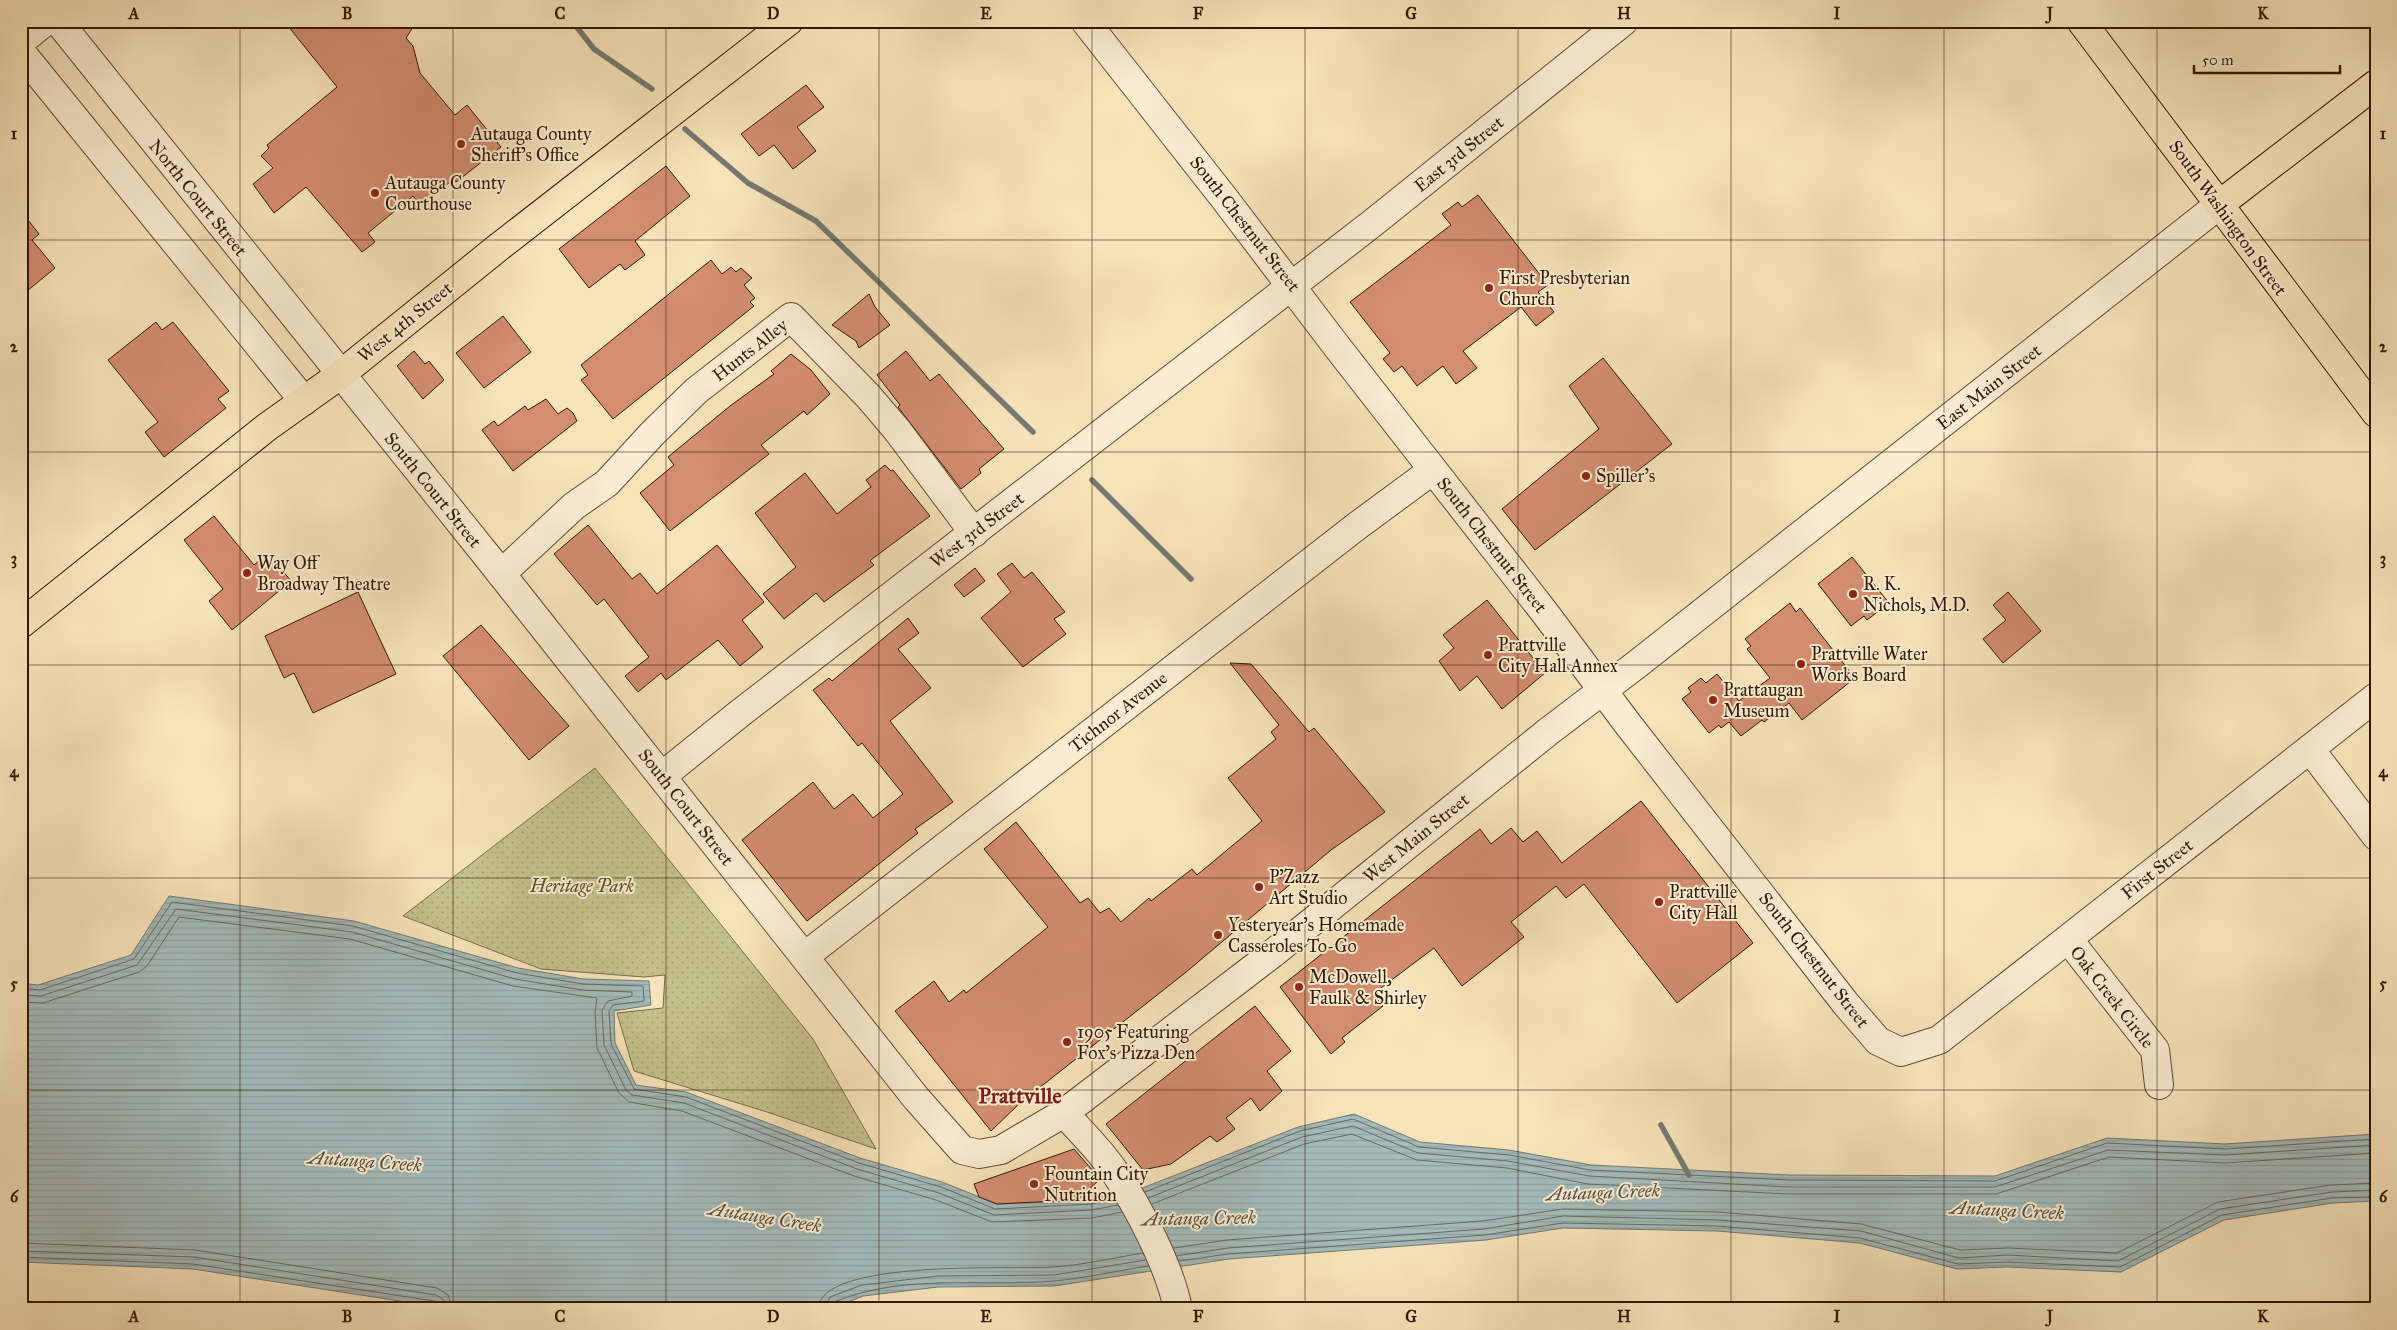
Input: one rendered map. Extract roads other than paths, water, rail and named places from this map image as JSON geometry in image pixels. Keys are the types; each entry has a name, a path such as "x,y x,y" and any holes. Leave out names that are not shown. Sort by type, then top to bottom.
{"main road":[{"name":"West 4th Street","path":"21,624 267,428 340,375 495,250 789,21"},
{"name":"South Washington Street","path":"2081,21 2220,204 2271,276 2376,413"},
{"name":"East Main Street","path":"2220,204 2376,84"}],"street":[{"path":"21,41 46,21"},
{"name":"North Court Street","path":"58,21 340,375"},
{"name":"South Chestnut Street","path":"1085,21 1846,1004 1878,1041 1901,1052 1939,1040"},
{"name":"East 3rd Street","path":"1292,286 1624,21"},
{"path":"21,52 304,401"},
{"name":"East Main Street","path":"1603,691 2220,204"},
{"name":"West 3rd Street","path":"662,776 739,714 1292,286"},
{"name":"Hunts Alley","path":"501,574 574,506 607,483 652,434 696,392 791,317 868,396 897,430 974,533"},
{"name":"South Court Street","path":"340,375 662,776 916,1098 962,1150 979,1154 1002,1150 1064,1113"},
{"name":"Tichnor Avenue","path":"805,956 1357,526 1433,470"},
{"name":"West Main Street","path":"1064,1113 1272,954 1549,731 1603,691"},
{"name":"First Street","path":"1939,1040 2376,697"},
{"path":"2310,749 2376,836"},
{"name":"Oak Creek Circle","path":"2068,939 2155,1050 2160,1085"},
{"path":"1064,1113 1097,1149 1126,1191 1169,1278 1178,1309"}],"water":[{"name":"Autauga Creek","path":"169,896 354,921 518,968 583,979 649,981 651,1005 614,1011 615,1043 636,1085 686,1092 860,1158 942,1182 997,1204 1090,1199 1140,1189 1298,1127 1354,1114 1420,1142 1509,1150 1591,1165 1789,1175 1995,1176 2107,1138 2225,1144 2376,1134 2376,1201 2333,1203 2224,1220 2121,1272 2007,1267 1957,1269 1860,1243 1717,1231 1563,1228 1486,1240 1229,1259 1054,1286 938,1287 863,1296 831,1309 451,1309 193,1269 21,1262 21,983 38,985 131,955"}],"waterway":[{"path":"572,21 594,49 652,89"},
{"path":"685,129 748,183 816,221 1033,432"},
{"path":"1092,480 1191,579"},
{"path":"1661,1125 1689,1175"}],"place":[{"name":"Autauga County Sheriff's Office","path":"461,144"},
{"name":"Autauga County Courthouse","path":"375,193"},
{"name":"First Presbyterian Church","path":"1489,288"},
{"name":"Spiller's","path":"1586,476"},
{"name":"Way Off Broadway Theatre","path":"247,573"},
{"name":"R. K. Nichols, M.D.","path":"1853,594"},
{"name":"Prattville City Hall Annex","path":"1488,655"},
{"name":"Prattville Water Works Board","path":"1801,664"},
{"name":"Prattaugan Museum","path":"1713,700"},
{"name":"P'Zazz Art Studio","path":"1259,887"},
{"name":"Prattville City Hall","path":"1659,902"},
{"name":"Yesteryear's Homemade Casseroles To-Go","path":"1218,935"},
{"name":"McDowell, Faulk & Shirley","path":"1299,987"},
{"name":"1905 Featuring Fox's Pizza Den","path":"1067,1042"},
{"name":"Fountain City Nutrition","path":"1034,1184"}],"district":[{"name":"Prattville","path":"1020,1095"}],"park label":[{"name":"Heritage Park","path":"582,886"}]}
